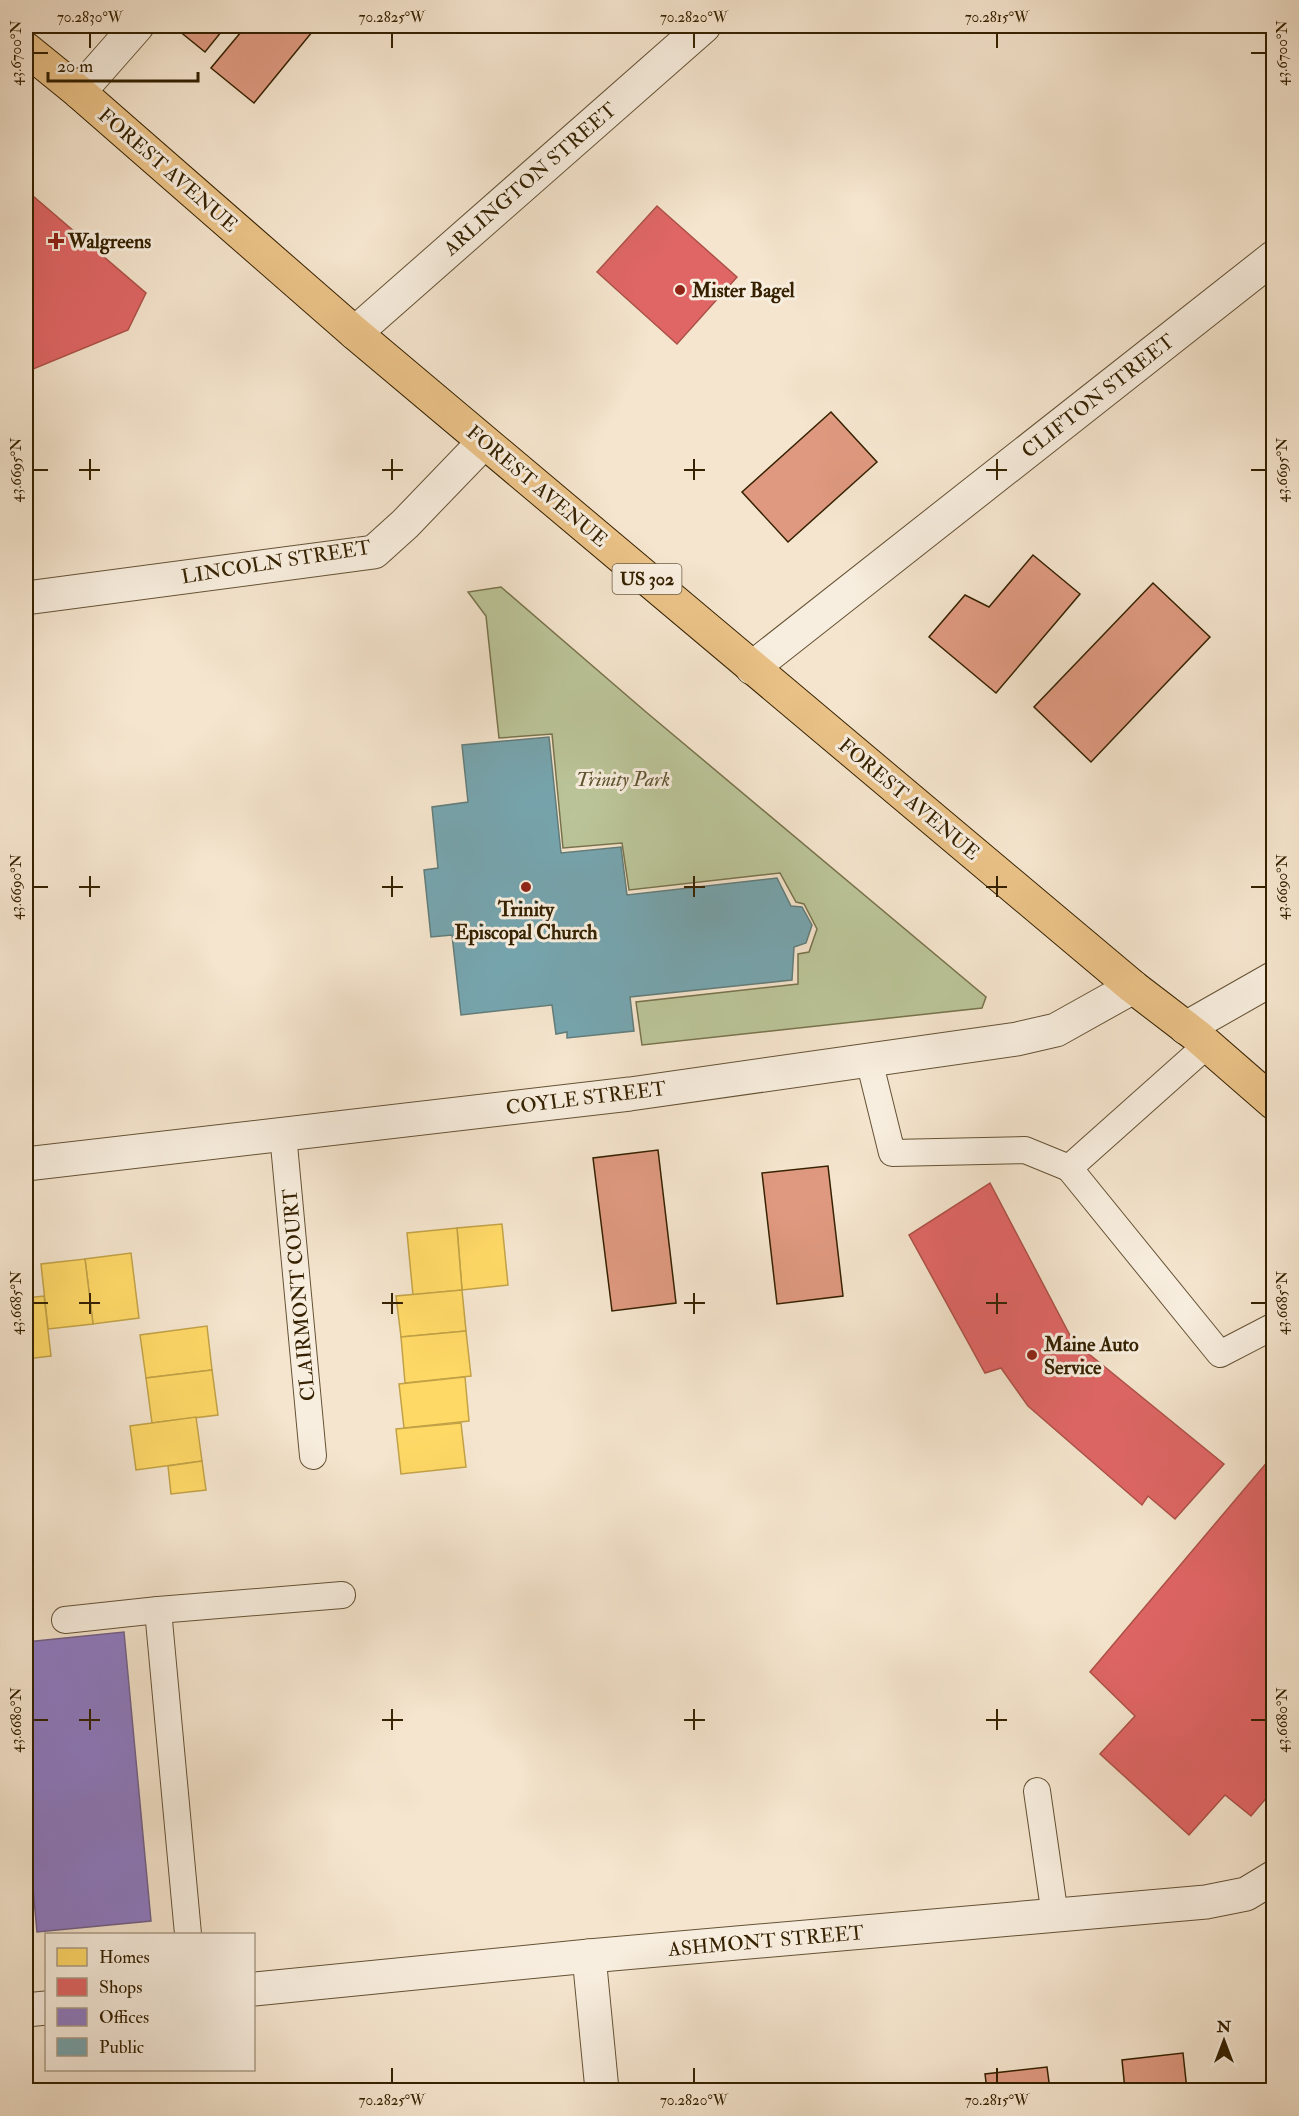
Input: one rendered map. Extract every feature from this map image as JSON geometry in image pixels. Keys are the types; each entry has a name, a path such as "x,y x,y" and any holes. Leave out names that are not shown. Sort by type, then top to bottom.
{"highway":[{"name":"FOREST AVENUE","path":"26,49 79,92 355,333 484,442 1274,1103"}],"street":[{"path":"79,92 137,26"},
{"name":"ARLINGTON STREET","path":"355,333 704,26"},
{"name":"CLIFTON STREET","path":"752,668 1274,257"},
{"name":"LINCOLN STREET","path":"26,598 374,552 405,524 484,442"},
{"path":"1196,1036 1274,978"},
{"name":"COYLE STREET","path":"26,1164 630,1094 1017,1039 1056,1030 1133,987"},
{"name":"ASHMONT STREET","path":"255,1989 589,1956 1206,1902 1246,1894 1274,1877"},
{"path":"589,1956 602,2091"},
{"path":"26,2010 45,2008"}],"lane":[{"path":"1069,1168 1196,1036"},
{"path":"869,1060 892,1153 1025,1150 1069,1168 1220,1354 1274,1326"},
{"name":"CLAIRMONT COURT","path":"283,1134 313,1456"},
{"path":"65,1620 342,1595"},
{"path":"158,1610 188,1933"},
{"path":"1037,1791 1055,1916"}],"green space":[{"name":"Trinity Park","path":"501,587 646,712 986,997 982,1008 642,1045 636,1002 798,984 798,954 809,952 817,929 804,904 796,902 780,873 629,890 622,843 563,848 552,734 499,738 486,616 468,592"}],"building: Homes":[{"path":"502,1224 508,1285 462,1290 457,1228"},
{"path":"457,1228 462,1290 413,1295 407,1233"},
{"path":"131,1253 139,1318 93,1324 85,1259"},
{"path":"85,1259 93,1324 48,1329 41,1264"},
{"path":"462,1290 466,1331 401,1337 396,1296"},
{"path":"44,1296 51,1356 26,1359 26,1298"},
{"path":"207,1326 212,1370 146,1378 140,1335"},
{"path":"466,1331 471,1376 405,1383 401,1337"},
{"path":"212,1370 218,1415 152,1423 146,1378"},
{"path":"465,1377 469,1421 404,1428 399,1384"},
{"path":"196,1417 202,1461 136,1470 130,1426"},
{"path":"461,1423 466,1467 401,1474 396,1429"},
{"path":"202,1461 206,1490 171,1494 168,1466"}],"building: Shops":[{"name":"Walgreens","path":"26,190 146,293 128,330 26,372"},
{"path":"657,206 737,277 677,344 597,272"},
{"name":"Maine Auto Service","path":"990,1183 1073,1341 1224,1464 1175,1519 1148,1496 1142,1505 1028,1406 1001,1368 985,1373 909,1235"},
{"path":"1274,1454 1274,1789 1251,1816 1225,1795 1189,1835 1100,1754 1135,1716 1090,1672"}],"building: Offices":[{"path":"124,1632 151,1921 37,1932 26,1810 26,1642"}],"building: Public":[{"name":"Trinity Episcopal Church","path":"549,737 561,853 621,847 627,895 777,878 791,906 802,907 812,925 806,943 794,947 792,980 630,997 634,1031 567,1038 567,1032 556,1034 552,1005 461,1015 452,935 431,937 424,870 438,868 432,807 468,802 462,745"}],"building: Other":[{"path":"173,26 226,26 205,52"},
{"path":"246,26 317,26 254,103 211,68"},
{"path":"831,412 877,462 788,542 742,492"},
{"path":"1033,555 1080,594 996,693 929,637 965,595 989,607"},
{"path":"1153,583 1210,637 1091,762 1034,707"},
{"path":"658,1150 676,1303 612,1311 593,1158"},
{"path":"828,1166 843,1296 777,1304 762,1173"},
{"path":"1183,2053 1187,2090 1125,2090 1122,2060"},
{"path":"1047,2067 1050,2090 987,2090 985,2074"}],"place":[{"name":"Walgreens","path":"56,241"},
{"name":"Mister Bagel","path":"680,290"},
{"name":"Trinity Episcopal Church","path":"526,887"},
{"name":"Maine Auto Service","path":"1032,1355"}]}
